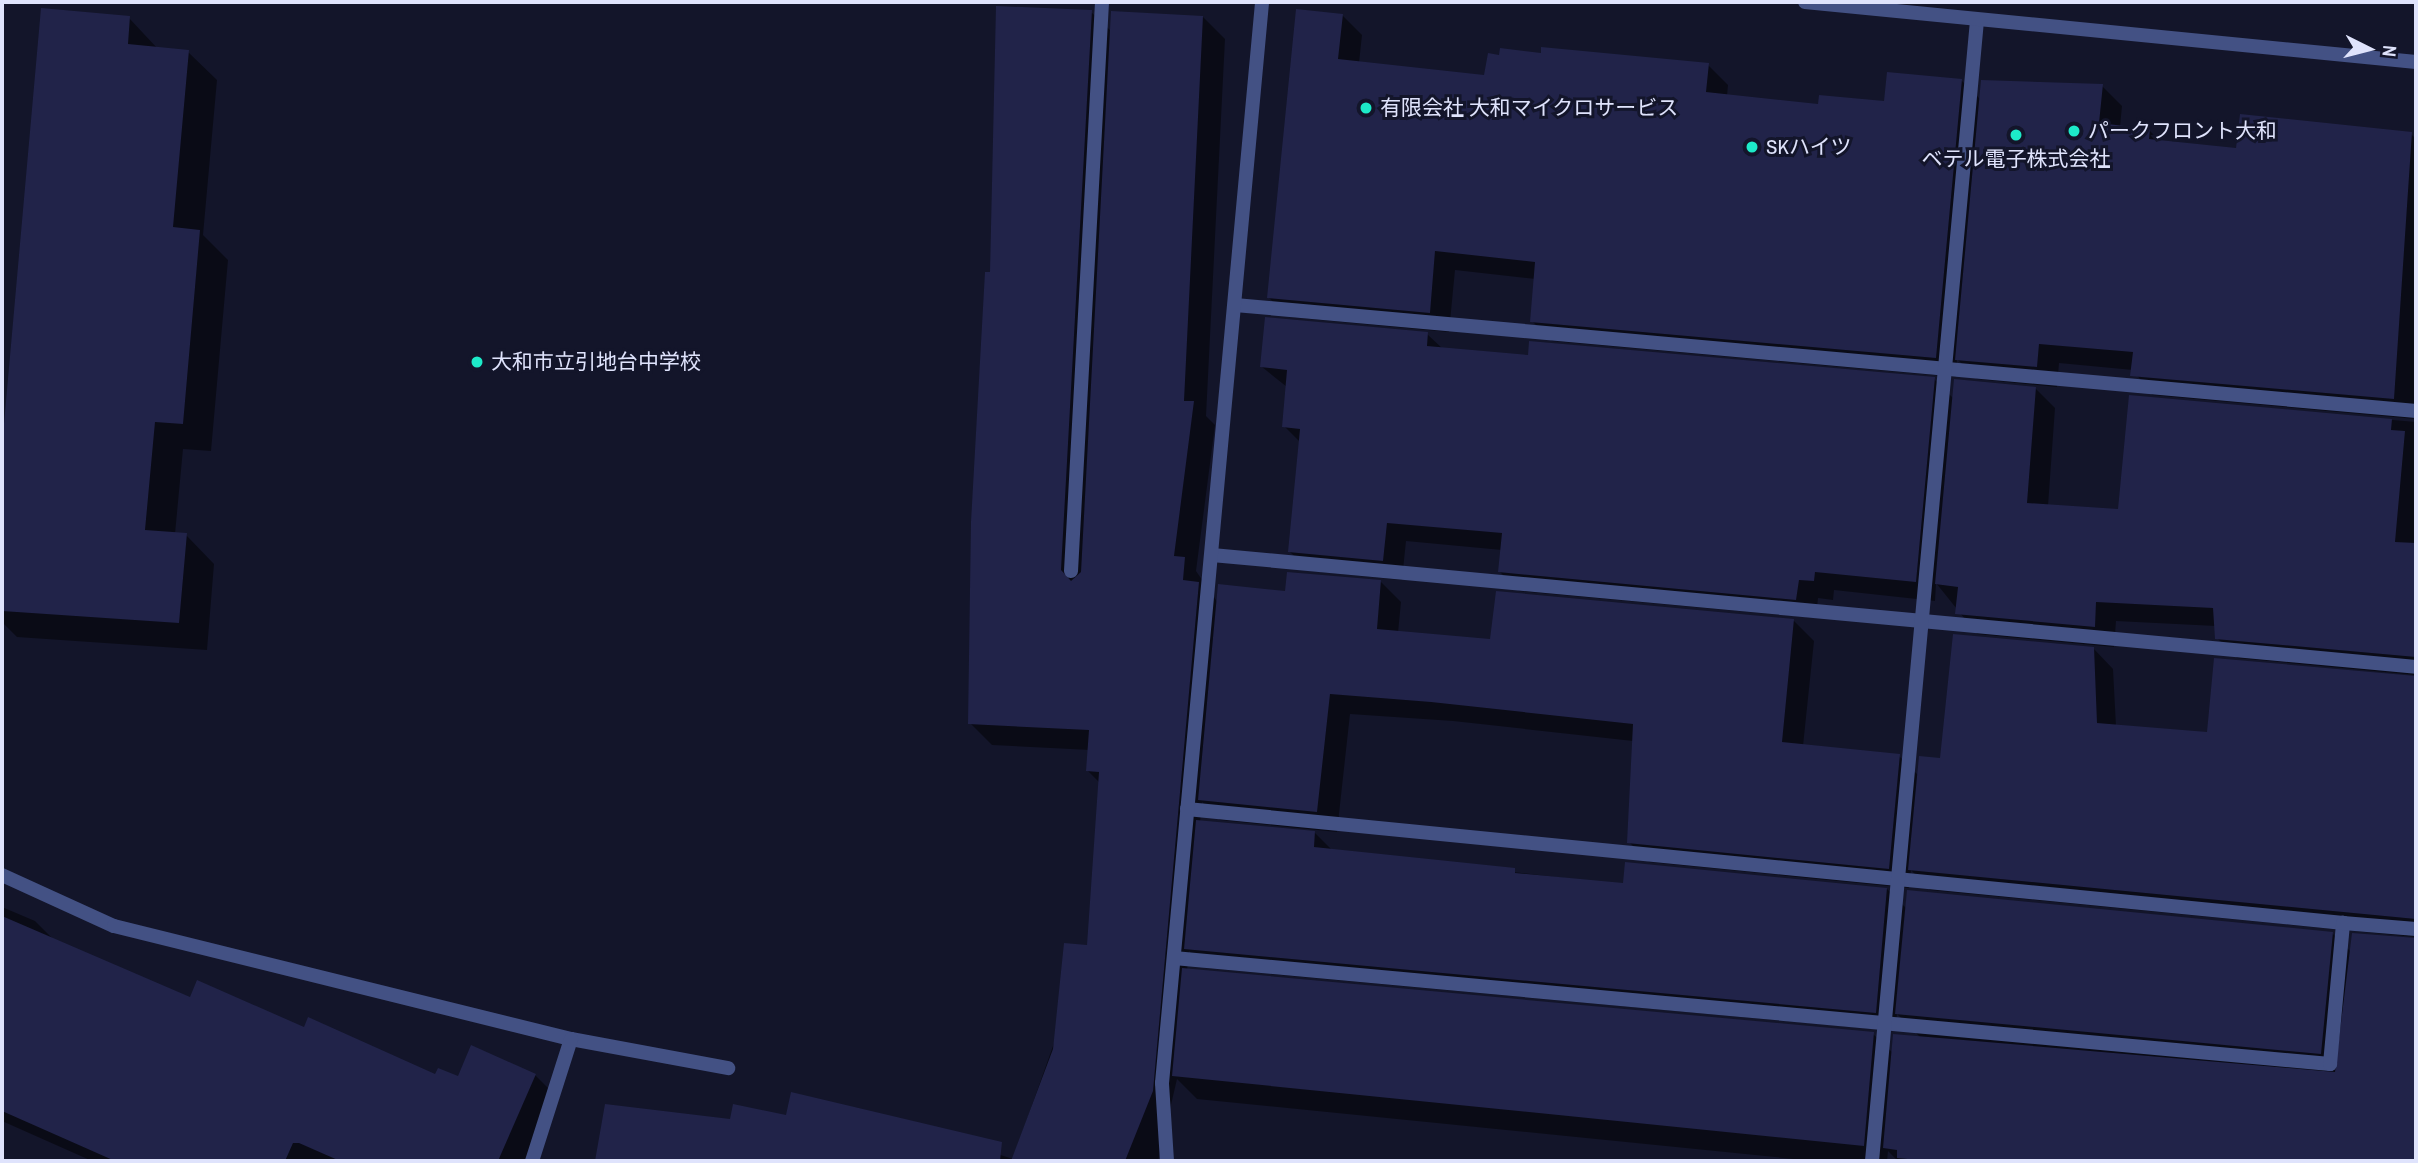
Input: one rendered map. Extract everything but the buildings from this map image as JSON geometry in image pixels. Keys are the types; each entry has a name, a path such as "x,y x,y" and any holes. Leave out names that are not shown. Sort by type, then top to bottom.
{"street":[{"path":"1071,571 1102,2"},
{"path":"1167,1161 1162,1083 1262,2"},
{"path":"1805,2 2416,62"},
{"path":"1872,1161 1881,1023 1977,21"},
{"path":"1235,305 1943,366 2416,411"},
{"path":"1212,555 2416,667"},
{"path":"1187,809 2416,929"},
{"path":"2,875 114,926 571,1039 728,1068"},
{"path":"1174,958 2330,1064 2343,923"},
{"path":"532,1161 571,1039"}],"place":[{"name":"有限会社 大和マイクロサービス","path":"1366,108"},
{"name":"パークフロント大和","path":"2074,131"},
{"name":"ベテル電子株式会社","path":"2016,135"},
{"name":"SKハイツ","path":"1752,147"},
{"name":"大和市立引地台中学校","path":"477,362"}]}
